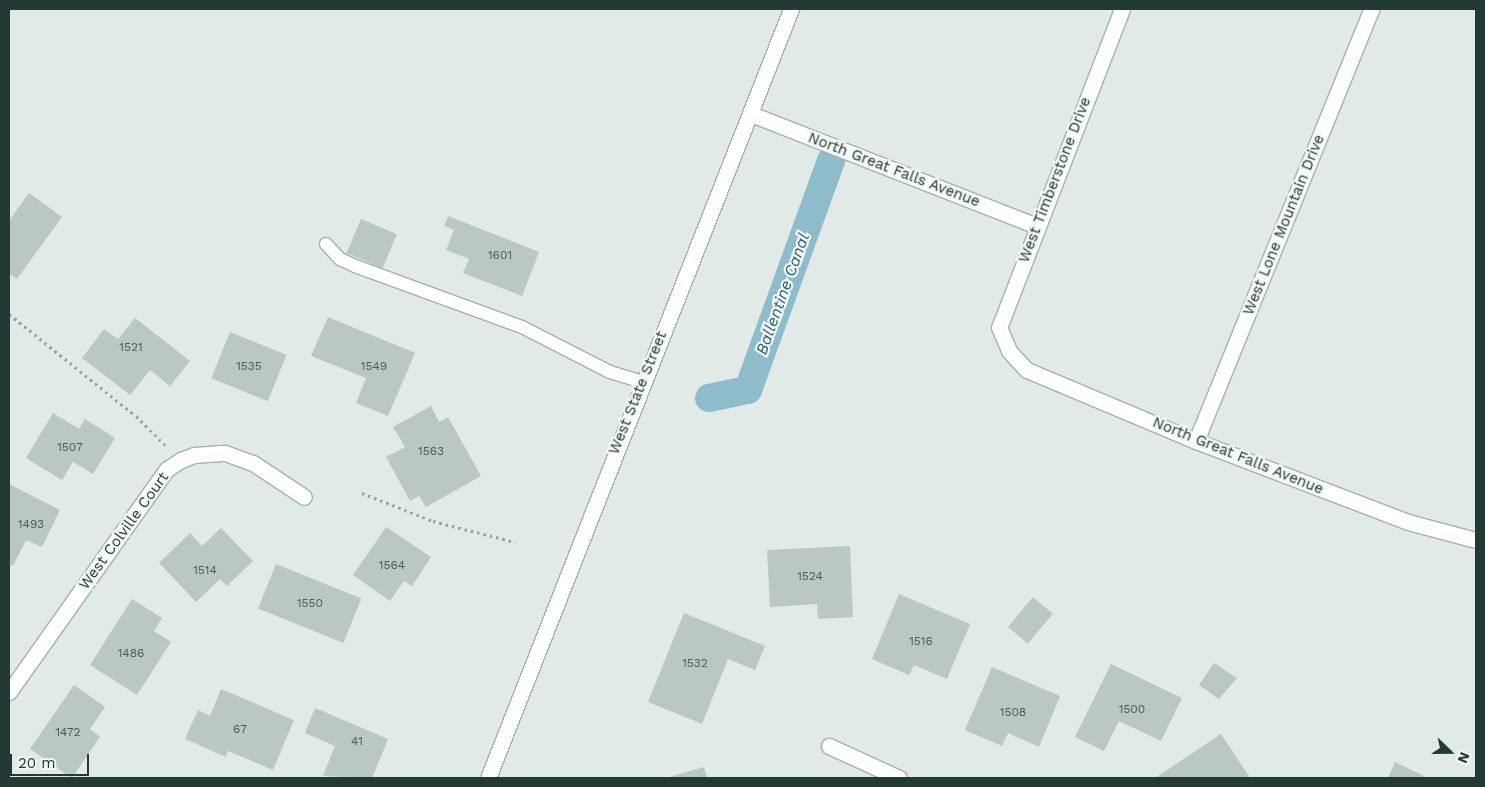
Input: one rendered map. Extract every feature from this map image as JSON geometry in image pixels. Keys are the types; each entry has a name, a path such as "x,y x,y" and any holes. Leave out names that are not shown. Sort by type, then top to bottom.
{"street":[{"name":"West State Street","path":"488,778 642,382 791,9"},
{"name":"West Timberstone Drive","path":"1009,351 999,326 1122,9"},
{"name":"West Lone Mountain Drive","path":"1196,441 1371,9"},
{"name":"North Great Falls Avenue","path":"750,114 1037,226"},
{"name":"North Great Falls Avenue","path":"1009,351 1027,370 1196,441 1408,522 1476,540"},
{"name":"West Colville Court","path":"9,692 168,470 181,460 194,455 226,454 254,463 304,497"},
{"path":"829,746 899,778"}],"lane":[{"path":"326,244 340,259 355,266 522,327 610,372 642,382"}],"path":[{"path":"9,314 136,416 181,460"},
{"path":"362,493 433,521 515,542"}],"building":[{"path":"29,193 62,217 17,279 9,274 9,221"},
{"path":"448,216 539,252 522,296 463,273 469,259 446,250 454,230 444,226"},
{"path":"361,219 397,234 382,268 347,253"},
{"path":"328,317 415,353 388,416 356,403 366,378 311,356"},
{"path":"135,318 190,361 170,386 150,370 130,395 82,358 104,329 118,339"},
{"path":"230,332 287,355 268,401 211,378"},
{"path":"431,406 439,422 448,417 481,476 426,507 419,496 410,501 386,457 405,447 393,427"},
{"path":"53,413 79,429 85,419 115,438 93,474 73,462 62,480 26,458"},
{"path":"9,484 60,510 42,547 26,540 13,566 9,564"},
{"path":"386,527 431,557 412,586 404,581 390,601 353,575"},
{"path":"221,528 253,561 227,586 220,579 196,602 159,563 190,533 202,546"},
{"path":"850,546 853,617 818,619 817,604 770,607 767,550"},
{"path":"276,564 361,598 343,643 258,609"},
{"path":"899,594 970,624 947,679 914,665 909,675 872,659"},
{"path":"1033,597 1053,614 1028,644 1008,627"},
{"path":"132,599 162,618 154,631 171,642 137,695 90,665"},
{"path":"684,613 765,646 755,670 728,659 702,724 648,702"},
{"path":"1214,663 1237,678 1219,699 1199,685"},
{"path":"1111,664 1182,698 1161,741 1119,721 1104,751 1075,737"},
{"path":"992,667 1060,696 1039,747 1008,733 1002,746 965,730"},
{"path":"74,685 105,707 90,729 100,737 72,778 30,749"},
{"path":"221,689 294,720 273,770 228,751 226,757 185,739 198,710 210,716"},
{"path":"315,708 388,739 372,778 323,776 335,746 305,733"},
{"path":"1221,734 1250,778 1155,778"},
{"path":"1395,762 1424,776 1423,778 1388,778"},
{"path":"704,767 707,778 666,778"}],"waterway":[{"name":"Ballentine Canal","path":"709,398 748,390 831,161"}]}
